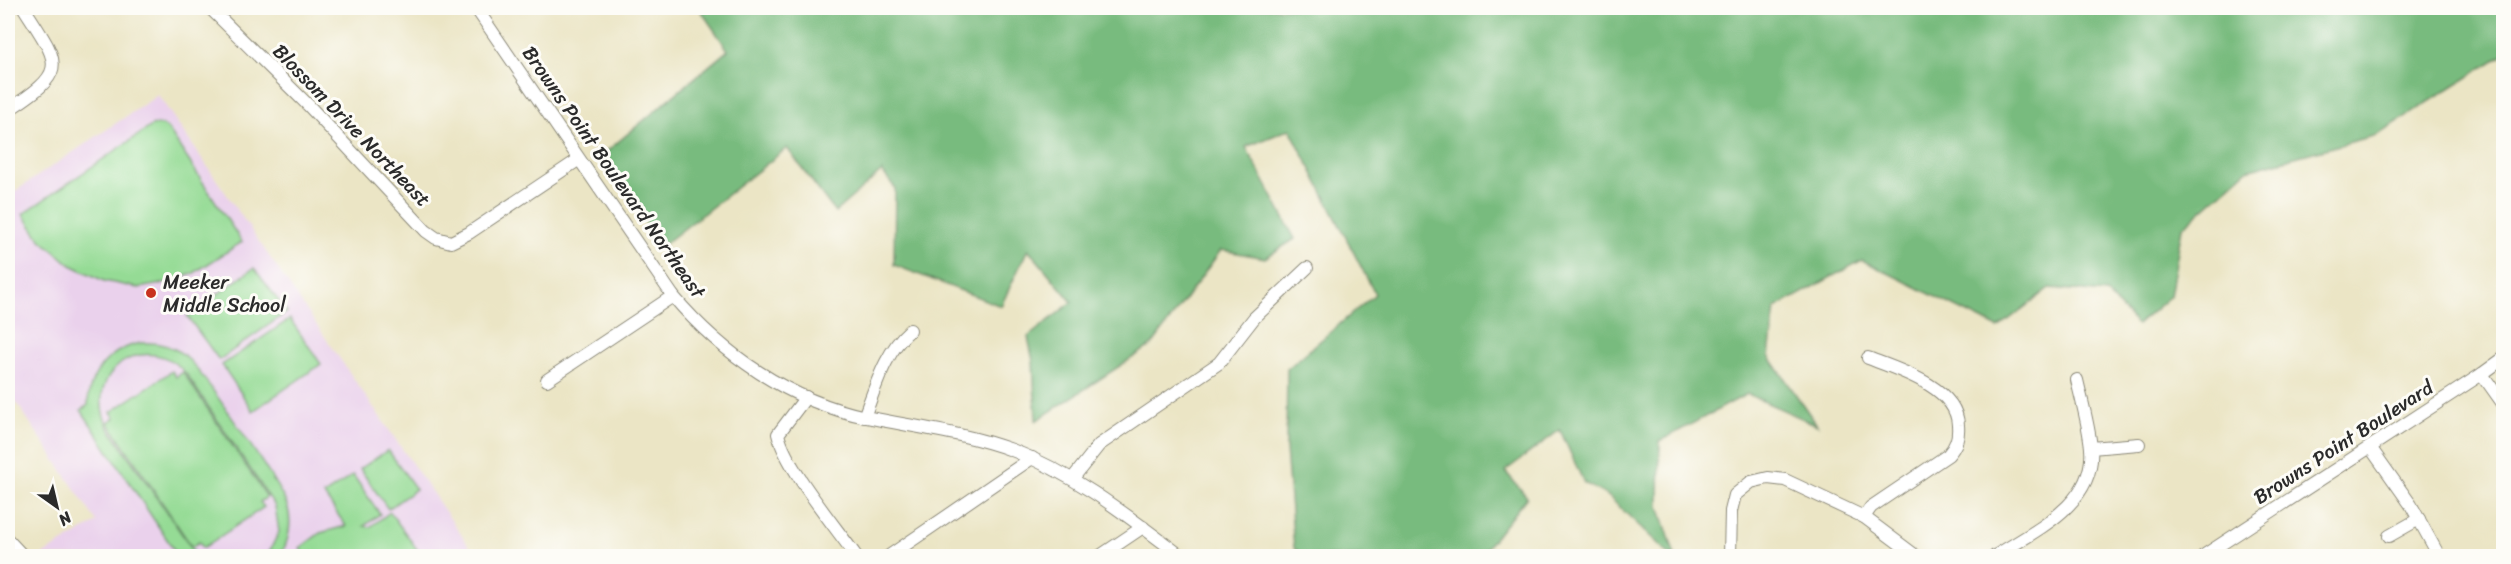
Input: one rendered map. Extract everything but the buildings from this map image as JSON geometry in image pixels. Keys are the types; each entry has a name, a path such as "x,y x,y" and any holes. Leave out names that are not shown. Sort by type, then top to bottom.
{"street":[{"path":"8,110 39,88 52,73 51,52 24,8"},
{"name":"Blossom Drive Northeast","path":"210,8 308,105 426,231 443,241 451,242 469,233 578,160"},
{"name":"Browns Point Boulevard Northeast","path":"476,8 673,296 705,332 740,360 806,397 864,417 991,443 1032,458 1073,478 1181,556"},
{"path":"1073,478 1099,445 1219,363 1254,318 1307,268"},
{"path":"547,380 673,296"},
{"path":"864,417 890,353 910,330"},
{"path":"1864,517 1871,507 1948,455 1956,444 1958,432 1956,414 1935,389 1908,374 1868,358"},
{"name":"Browns Point Boulevard","path":"2203,556 2482,375 2504,358"},
{"path":"2482,375 2504,405"},
{"path":"1995,556 2058,515 2076,498 2089,473 2091,448 2077,380"},
{"path":"806,397 782,427 778,434 780,442 803,480 856,556"},
{"path":"2091,448 2139,444"},
{"path":"2370,447 2419,519 2439,556"},
{"path":"889,556 1032,458"},
{"path":"1730,556 1731,511 1735,495 1751,482 1768,478 1785,480 1864,517 1916,556"},
{"path":"2389,536 2419,519"},
{"path":"1100,556 1143,527"},
{"path":"8,540 23,556"}],"shaded area":[{"name":"Meeker Middle School","path":"158,95 476,556 40,556 97,522 8,390 8,196"}],"green space":[{"path":"699,8 2503,8 2504,54 2377,135 2247,170 2182,228 2170,296 2137,325 2106,293 2049,288 1998,328 1862,260 1775,308 1769,356 1817,425 1747,394 1660,441 1659,506 1675,556 1671,556 1608,496 1584,483 1560,430 1505,471 1527,497 1480,556 1304,556 1294,548 1286,449 1287,369 1375,294 1290,129 1246,147 1295,239 1265,258 1221,250 1152,345 1036,421 1033,361 1028,337 1072,302 1028,249 1001,306 894,265 895,188 882,171 835,212 787,148 662,246 600,157 728,50"},
{"path":"153,125 162,125 168,129 242,242 194,273 167,283 138,288 104,281 71,265 40,239 23,214"},
{"path":"254,268 287,312 219,360 187,316"},
{"path":"290,319 321,364 253,411 222,365"},
{"path":"141,343 164,345 184,355 206,381 257,455 288,508 289,533 280,556 267,556 279,532 275,506 187,375 171,361 154,355 137,356 122,362 110,374 103,390 102,408 109,428 197,556 178,556 81,410 88,405 92,383 103,364 120,351"},
{"path":"172,371 176,377 183,372 267,497 260,502 264,507 203,548 199,542 192,547 108,422 115,418 111,412"},
{"path":"388,450 416,489 388,509 360,469"},
{"path":"353,475 380,514 364,526 370,527 390,512 419,552 416,554 419,556 305,556 300,548 320,533 346,526 324,495"}],"place":[{"name":"Meeker Middle School","path":"151,293"}]}
